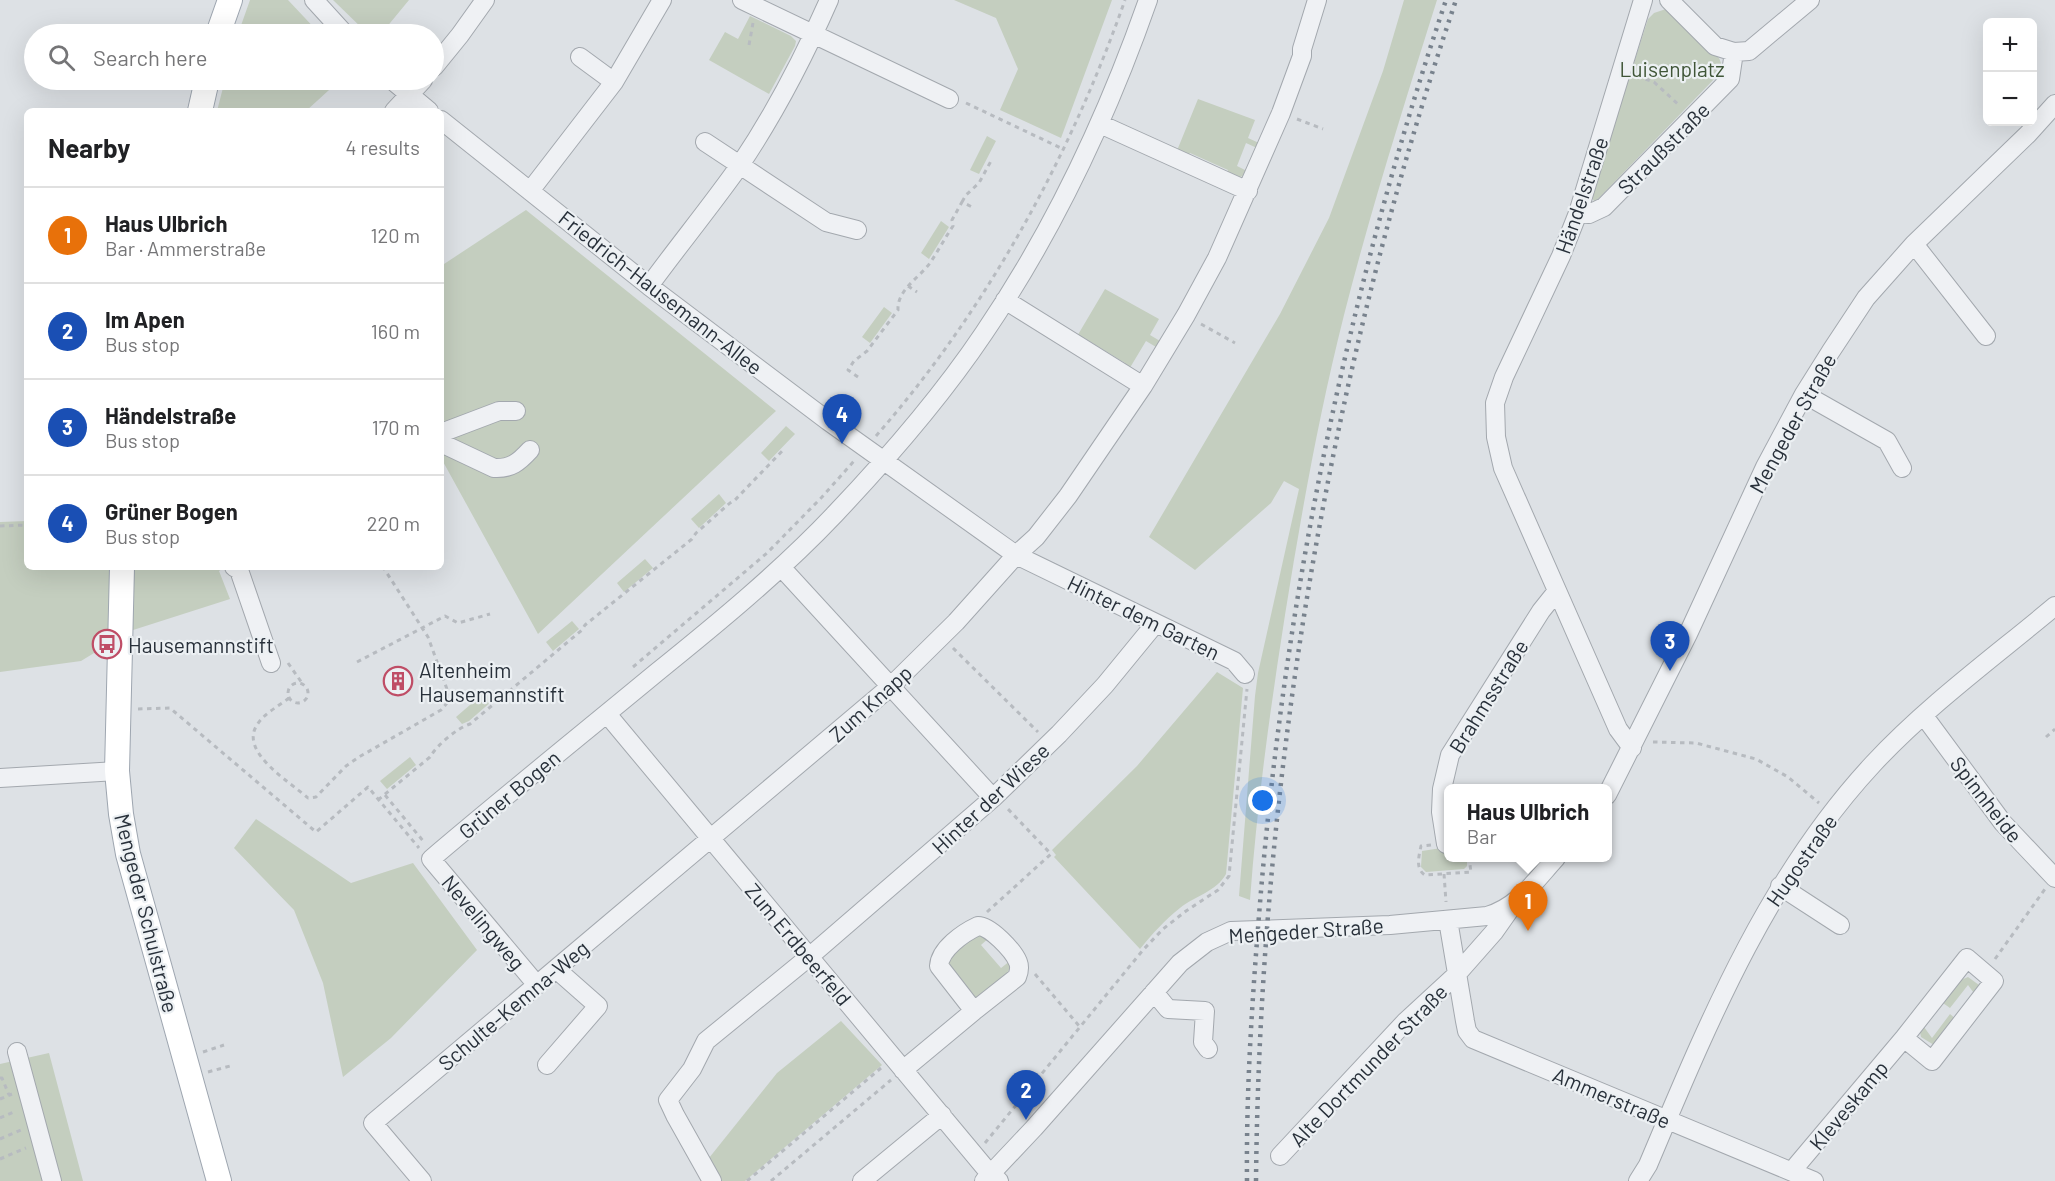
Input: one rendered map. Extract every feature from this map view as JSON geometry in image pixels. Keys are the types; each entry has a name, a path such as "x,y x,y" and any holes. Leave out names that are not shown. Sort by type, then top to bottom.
{"main road":[{"path":"222,24 230,0"},
{"path":"201,108 205,90"},
{"name":"Mengeder Schulstraße","path":"122,570 117,771 121,814 128,854 219,1181"}],"street":[{"path":"314,0 336,24"},
{"path":"444,55 485,0"},
{"path":"530,190 614,82 662,0"},
{"path":"742,0 949,99"},
{"path":"649,286 740,165 779,103 829,0"},
{"name":"Grüner Bogen","path":"424,853 607,714 781,567 835,515 884,460 941,392 983,335 1045,232 1100,123 1148,0"},
{"name":"Zum Knapp","path":"711,838 890,687 1036,537 1068,496 1143,386 1217,258 1278,121 1302,56 1302,49 1317,0"},
{"name":"Händelstraße","path":"1635,743 1618,729 1503,468 1496,437 1495,403 1504,377 1561,256 1643,0"},
{"path":"1669,0 1715,46 1734,52 1749,51 1810,0"},
{"name":"Straußstraße","path":"1576,207 1589,214 1604,207 1730,80 1734,52"},
{"path":"580,57 614,82"},
{"path":"403,90 425,108"},
{"path":"397,108 415,90"},
{"name":"Mengeder Straße","path":"1612,787 1765,467 1804,394 1866,298 1914,244 2053,110"},
{"name":"Friedrich-Hausemann-Allee","path":"444,122 649,286 884,460"},
{"path":"1100,123 1248,191"},
{"path":"705,142 826,222 857,230"},
{"path":"1914,244 1986,336"},
{"path":"1005,300 1143,386"},
{"path":"1804,394 1887,441 1902,468"},
{"path":"444,432 500,411 516,411"},
{"path":"444,444 494,468 504,469 513,466 530,450"},
{"name":"Hinter dem Garten","path":"884,460 1016,555 1234,661 1245,674"},
{"path":"781,567 994,797"},
{"path":"240,570 271,663"},
{"name":"Brahmsstraße","path":"1444,831 1441,812 1442,789 1450,755 1541,611 1557,591"},
{"name":"Hugostraße","path":"1638,1181 1648,1165 1714,1010 1780,886 1832,814 1872,765 1924,716 2055,606"},
{"name":"Hinter der Wiese","path":"712,1181 668,1100 692,1069 706,1041 809,957 994,797 1105,685 1155,624"},
{"name":"Zum Erdbeerfeld","path":"607,714 942,1115 992,1179"},
{"name":"Spinnheide","path":"1924,716 2003,823 2052,870"},
{"path":"0,778 117,771"},
{"name":"Schulte-Kemna-Weg","path":"422,1181 373,1123 711,838"},
{"name":"Nevelingweg","path":"424,853 537,985"},
{"name":"Mengeder Straße","path":"992,1179 1154,992 1193,951 1219,935 1232,931 1390,925 1487,916 1513,904 1552,862"},
{"path":"1780,886 1840,925"},
{"path":"1457,974 1494,932 1513,904"},
{"name":"Ammerstraße","path":"1449,920 1467,1031 1473,1038 1814,1181"},
{"path":"903,1070 1017,976 1020,969 1018,961 992,930 985,926 969,930 939,958 939,966 944,975 974,1011"},
{"name":"Kleveskamp","path":"1794,1173 1797,1165 1904,1038 1967,958 1985,973"},
{"path":"547,1065 598,1006 556,969"},
{"path":"1904,1038 1932,1061 1994,981 1985,973"},
{"name":"Alte Dortmunder Straße","path":"1280,1156 1406,1021 1457,974"},
{"path":"1154,992 1168,1009 1205,1003 1203,1042 1208,1049"},
{"path":"17,1052 52,1181"},
{"path":"862,1181 942,1115"}],"path":[{"path":"633,668 767,553 822,497 926,377 979,301 1026,222 1063,150 1094,81 1125,0"},
{"path":"1621,71 1654,82 1692,118"},
{"path":"949,99 956,99 1083,159"},
{"path":"1278,121 1323,129"},
{"path":"858,377 848,370 854,361 867,351 897,310 897,303 908,286 928,266 953,226 952,220 966,195 979,183 991,161"},
{"path":"963,202 972,207"},
{"path":"908,286 917,292"},
{"path":"1186,315 1235,343"},
{"path":"378,800 582,630 593,618 692,539 730,502 735,500 785,448"},
{"path":"0,526 24,525"},
{"path":"289,698 258,722 252,734 254,746 260,757 308,798 316,797 346,766 441,710 447,703 448,692 423,627 385,570"},
{"path":"357,662 445,616 458,623 490,614"},
{"path":"941,637 1050,743"},
{"path":"978,1140 984,1143 990,1137 1143,950 1163,929 1218,890 1229,876 1247,690 1245,674"},
{"path":"298,683 306,688 307,698 302,702 295,702 289,698 288,692 292,684 298,683"},
{"path":"132,709 170,708 316,832 368,788 424,853"},
{"path":"2046,737 2055,729"},
{"path":"1635,743 1696,743 1756,759 1788,777 1832,814"},
{"path":"385,795 424,842 424,853"},
{"path":"985,926 987,911 1051,854 994,797"},
{"path":"1420,846 1418,867 1425,875 1471,872 1470,862"},
{"path":"1985,973 2052,870"},
{"path":"1444,874 1446,899"},
{"path":"1020,969 1033,972 1080,1027"},
{"path":"198,1053 224,1045"},
{"path":"204,1074 230,1066"},
{"path":"747,1181 879,1070"},
{"path":"0,1078 9,1095"},
{"path":"771,1181 889,1082"},
{"path":"0,1139 37,1124"},
{"path":"0,1159 41,1142"}],"green space":[{"path":"250,0 288,0 311,24 242,24"},
{"path":"333,0 409,0 389,24 358,24"},
{"path":"954,0 1112,0 1061,138 1000,110 1018,69 996,18"},
{"path":"1404,0 1437,0 1365,236 1335,352 1319,427 1297,540 1274,686 1260,793 1250,900 1239,896 1255,696 1258,673 1299,489 1284,481 1271,503 1195,570 1149,537 1280,314 1329,218 1383,71"},
{"name":"Luisenplatz","path":"1666,9 1671,11 1719,58 1721,63 1719,74 1594,201 1591,196 1648,19 1654,13"},
{"path":"750,16 791,36 796,41 769,94 709,60 725,32 738,39"},
{"path":"222,90 329,90 309,108 218,108"},
{"path":"1198,99 1255,120 1248,138 1259,143 1257,148 1246,143 1237,166 1247,171 1242,176 1235,178 1226,175 1228,170 1190,153 1187,158 1176,153"},
{"path":"987,136 996,141 979,174 970,170"},
{"path":"526,210 776,411 538,634 444,463 444,264"},
{"path":"941,221 949,227 929,259 921,253"},
{"path":"1105,289 1159,319 1150,335 1160,341 1156,347 1146,341 1128,371 1122,367 1125,363 1084,338 1081,342 1076,338"},
{"path":"884,307 892,313 870,343 862,337"},
{"path":"786,426 795,434 769,461 761,453"},
{"path":"719,494 726,503 699,528 691,519"},
{"path":"24,521 24,570 220,570 230,599 130,631 81,661 0,672 0,522"},
{"path":"645,559 653,568 624,592 617,583"},
{"path":"572,621 579,629 553,651 546,642"},
{"path":"1217,672 1243,688 1226,874 1217,885 1174,913 1140,949 1054,857 1056,855 1052,850 1137,766"},
{"path":"485,692 492,701 469,721 462,724 456,717"},
{"path":"410,757 416,765 387,789 380,781"},
{"path":"256,819 351,883 413,863 477,950 391,1038 343,1077 323,983 294,910 234,848"},
{"path":"1444,848 1444,862 1467,862 1467,866 1464,869 1426,872 1421,867 1422,851"},
{"path":"975,935 990,937 981,945 1001,968 1010,961 1010,967 1008,973 999,982 978,997 972,997 950,973 948,960"},
{"path":"1968,977 1979,985 1980,989 1976,996 1968,985 1950,1008 1943,1003 1961,980"},
{"path":"1950,1014 1957,1020 1934,1045 1921,1037 1920,1032 1924,1027 1932,1038"},
{"path":"841,1021 882,1065 745,1181 716,1181 709,1158 777,1073"},
{"path":"49,1053 83,1181 0,1181 0,1064"}],"railway":[{"path":"1247,1181 1251,1036 1261,891 1272,778 1305,552 1327,440 1380,219 1411,109 1446,0"},
{"path":"1256,1181 1260,1031 1271,881 1287,731 1310,583 1338,435 1371,288 1411,143 1456,0"}],"place":[{"name":"Grüner Bogen","path":"842,444"},
{"name":"Hausemannstift","path":"107,644"},
{"name":"Händelstraße","path":"1670,671"},
{"name":"Altenheim Hausemannstift","path":"398,681"},
{"name":"Haus Ulbrich","path":"1528,931"},
{"name":"Im Apen","path":"1026,1120"}]}
